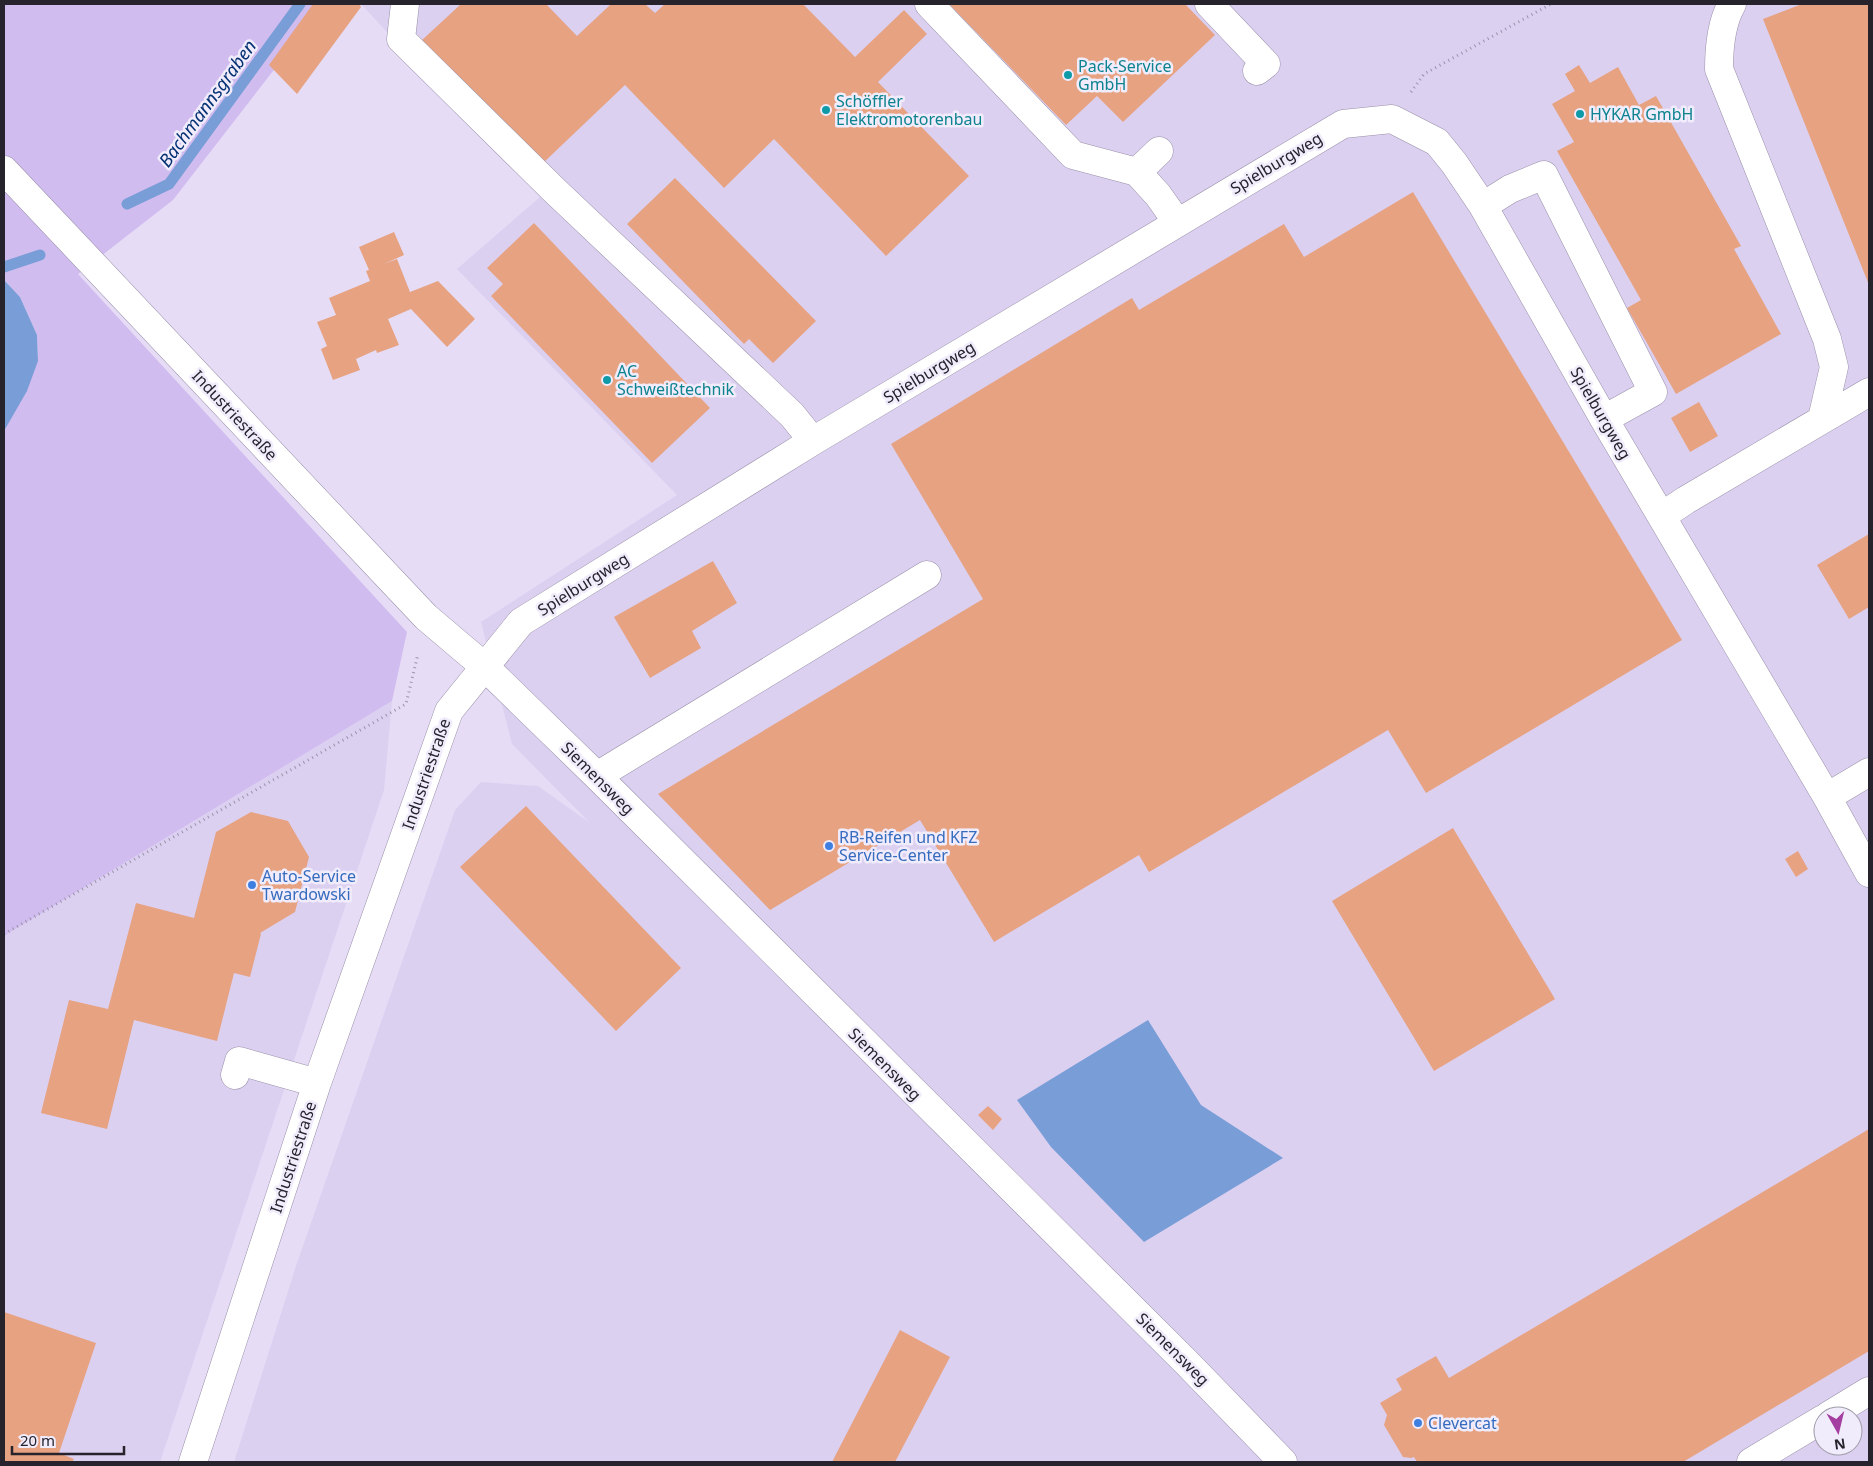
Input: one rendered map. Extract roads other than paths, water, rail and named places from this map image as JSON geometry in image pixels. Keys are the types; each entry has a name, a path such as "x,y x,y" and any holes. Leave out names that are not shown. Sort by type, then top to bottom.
{"street":[{"path":"405,4 401,39 554,190 792,415 813,441"},
{"path":"929,4 1073,155 1138,172 1158,195 1177,222"},
{"path":"1209,4 1266,64 1257,71"},
{"path":"1732,4 1727,12 1719,46 1719,69 1827,339 1834,367 1822,419"},
{"name":"Spielburgweg","path":"485,667 521,622 813,441 1342,124 1392,119 1437,142 1454,163 1483,206 1604,419 1827,797 1869,873"},
{"path":"1138,172 1159,151"},
{"name":"Industriestraße","path":"4,170 426,617 485,667 449,711 317,1083 193,1462"},
{"path":"1483,206 1510,189 1544,175 1653,392 1604,419"},
{"path":"1662,516 1869,392"},
{"path":"597,776 926,575"},
{"name":"Siemensweg","path":"485,667 1180,1356 1283,1462"},
{"path":"1827,797 1869,772"},
{"path":"239,1062 317,1083"},
{"path":"1844,1406 1869,1391"},
{"path":"1751,1462 1813,1425"}],"water":[{"path":"4,280 20,297 37,335 38,361 27,391 4,431"},
{"path":"1148,1020 1201,1105 1283,1158 1144,1242 1051,1147 1017,1100"}],"waterway":[{"name":"Bachmannsgraben","path":"127,204 169,184 300,4"},
{"name":"Bachmannsgraben","path":"4,267 40,255"}],"place":[{"name":"Pack-Service GmbH","path":"1068,75"},
{"name":"Schöffler Elektromotorenbau","path":"826,110"},
{"name":"HYKAR GmbH","path":"1580,114"},
{"name":"AC Schweißtechnik","path":"607,380"},
{"name":"RB-Reifen und KFZ Service-Center","path":"829,846"},
{"name":"Auto-Service Twardowski","path":"252,885"},
{"name":"Clevercat","path":"1418,1423"}]}
